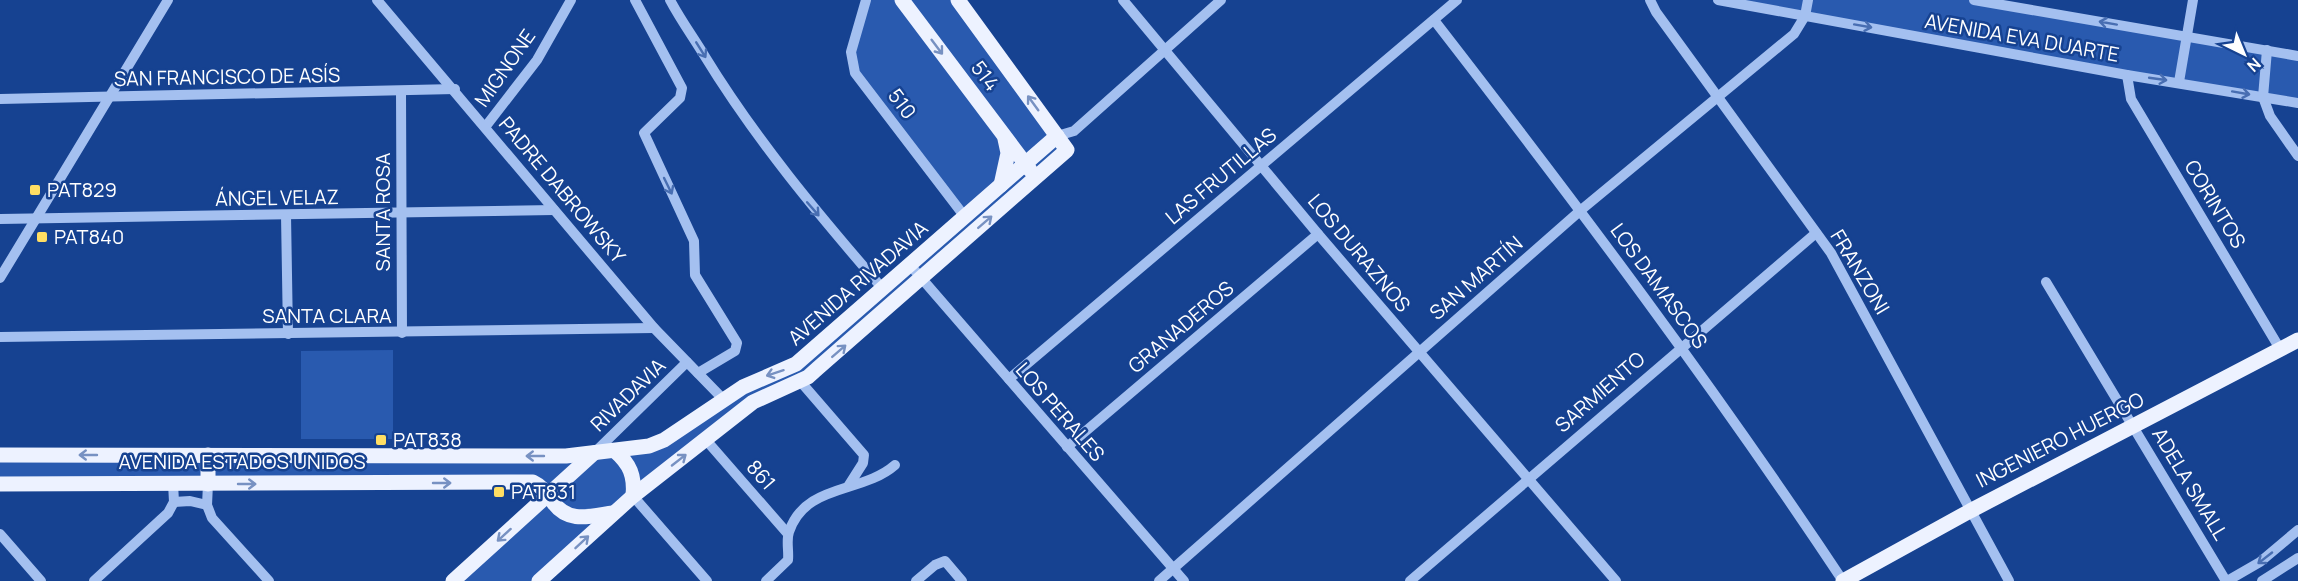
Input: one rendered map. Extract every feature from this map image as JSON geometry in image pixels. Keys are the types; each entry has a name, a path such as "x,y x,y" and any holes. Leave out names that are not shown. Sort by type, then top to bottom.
{"main road":[{"name":"514","path":"902,0 1035,178"},
{"name":"514","path":"958,0 1067,150"},
{"path":"1000,186 1007,168 1008,153 1004,136"},
{"name":"AVENIDA RIVADAVIA","path":"594,453 649,446 664,440 761,378 796,364 1057,136"},
{"name":"AVENIDA RIVADAVIA","path":"539,581 633,496 753,402 800,381 818,368 1067,150"},
{"name":"INGENIERO HUERGO","path":"1843,581 1970,511 2298,340"},
{"path":"615,451 631,470 634,483 633,496"},
{"path":"453,581 594,453"},
{"name":"AVENIDA ESTADOS UNIDOS","path":"0,455 566,456 594,453"},
{"path":"207,454 208,484"},
{"path":"171,455 172,483"},
{"name":"AVENIDA ESTADOS UNIDOS","path":"0,484 533,482 540,485 556,508 579,518 614,513"}],"street":[{"path":"0,278 168,0"},
{"name":"PADRE DABROWSKY","path":"377,0 486,126 654,328 724,400"},
{"name":"MIGNONE","path":"486,126 537,60 571,0"},
{"path":"635,0 681,88 680,98 645,133 694,240 695,276 737,343 735,351 698,373"},
{"path":"670,0 759,139 799,192 883,289"},
{"name":"510","path":"866,0 851,52 855,73 966,217"},
{"name":"LOS DURAZNOS","path":"1123,0 1318,234 1616,581"},
{"path":"1165,50 1221,0"},
{"name":"LAS FRUTILLAS","path":"1009,379 1457,0"},
{"name":"FRANZONI","path":"1650,0 1656,12 1719,97 1846,278 2009,581"},
{"name":"AVENIDA EVA DUARTE","path":"1718,0 2127,75 2298,103"},
{"name":"SAN MARTÍN","path":"1159,581 1581,210 1794,34 1805,16 1808,0"},
{"name":"AVENIDA EVA DUARTE","path":"1974,0 2298,56"},
{"path":"2179,82 2193,0"},
{"name":"LOS DAMASCOS","path":"1434,20 1581,210 1773,476 1843,581"},
{"name":"AVENIDA RIVADAVIA","path":"1057,136 1074,131 1165,50"},
{"path":"2267,50 2263,97 2270,116 2298,156"},
{"name":"CORINTOS","path":"2127,75 2131,99 2280,349"},
{"name":"SAN FRANCISCO DE ASÍS","path":"0,99 454,89"},
{"name":"SANTA ROSA","path":"400,91 402,333"},
{"name":"AVENIDA RIVADAVIA","path":"1067,150 1074,131"},
{"name":"ÁNGEL VELAZ","path":"0,219 554,210"},
{"path":"286,215 288,334"},
{"name":"SARMIENTO","path":"1410,581 1680,346 1816,233"},
{"name":"GRANADEROS","path":"1067,447 1318,234"},
{"name":"LOS PERALES","path":"910,265 1184,581"},
{"name":"ADELA SMALL","path":"2046,282 2227,581"},
{"name":"SANTA CLARA","path":"0,337 654,328"},
{"name":"RIVADAVIA","path":"594,453 687,362"},
{"path":"800,381 864,455 863,463 849,486"},
{"name":"861","path":"706,440 788,534"},
{"path":"766,581 788,560 788,534 797,516 817,498 882,476 895,465"},
{"path":"94,581 168,513 174,502 172,483"},
{"path":"208,484 207,505 212,518 269,581"},
{"path":"633,496 707,581"},
{"path":"174,502 190,501 207,505"},
{"path":"2227,581 2260,562 2298,530"},
{"path":"0,534 41,581"},
{"path":"2262,581 2298,558"},
{"path":"916,581 934,565 945,561 962,581"}],"shaded area":[{"path":"866,0 958,0 1067,150 818,368 753,402 539,581 453,581 547,496 540,485 0,484 0,455 566,456 649,446 787,369 965,217 851,63"},
{"path":"1718,0 1974,0 2298,56 2298,103"},
{"path":"393,350 393,439 301,439 301,351"}],"place":[{"name":"PAT829","path":"35,190"},
{"name":"PAT840","path":"42,237"},
{"name":"PAT838","path":"381,440"},
{"name":"PAT831","path":"499,492"}]}
